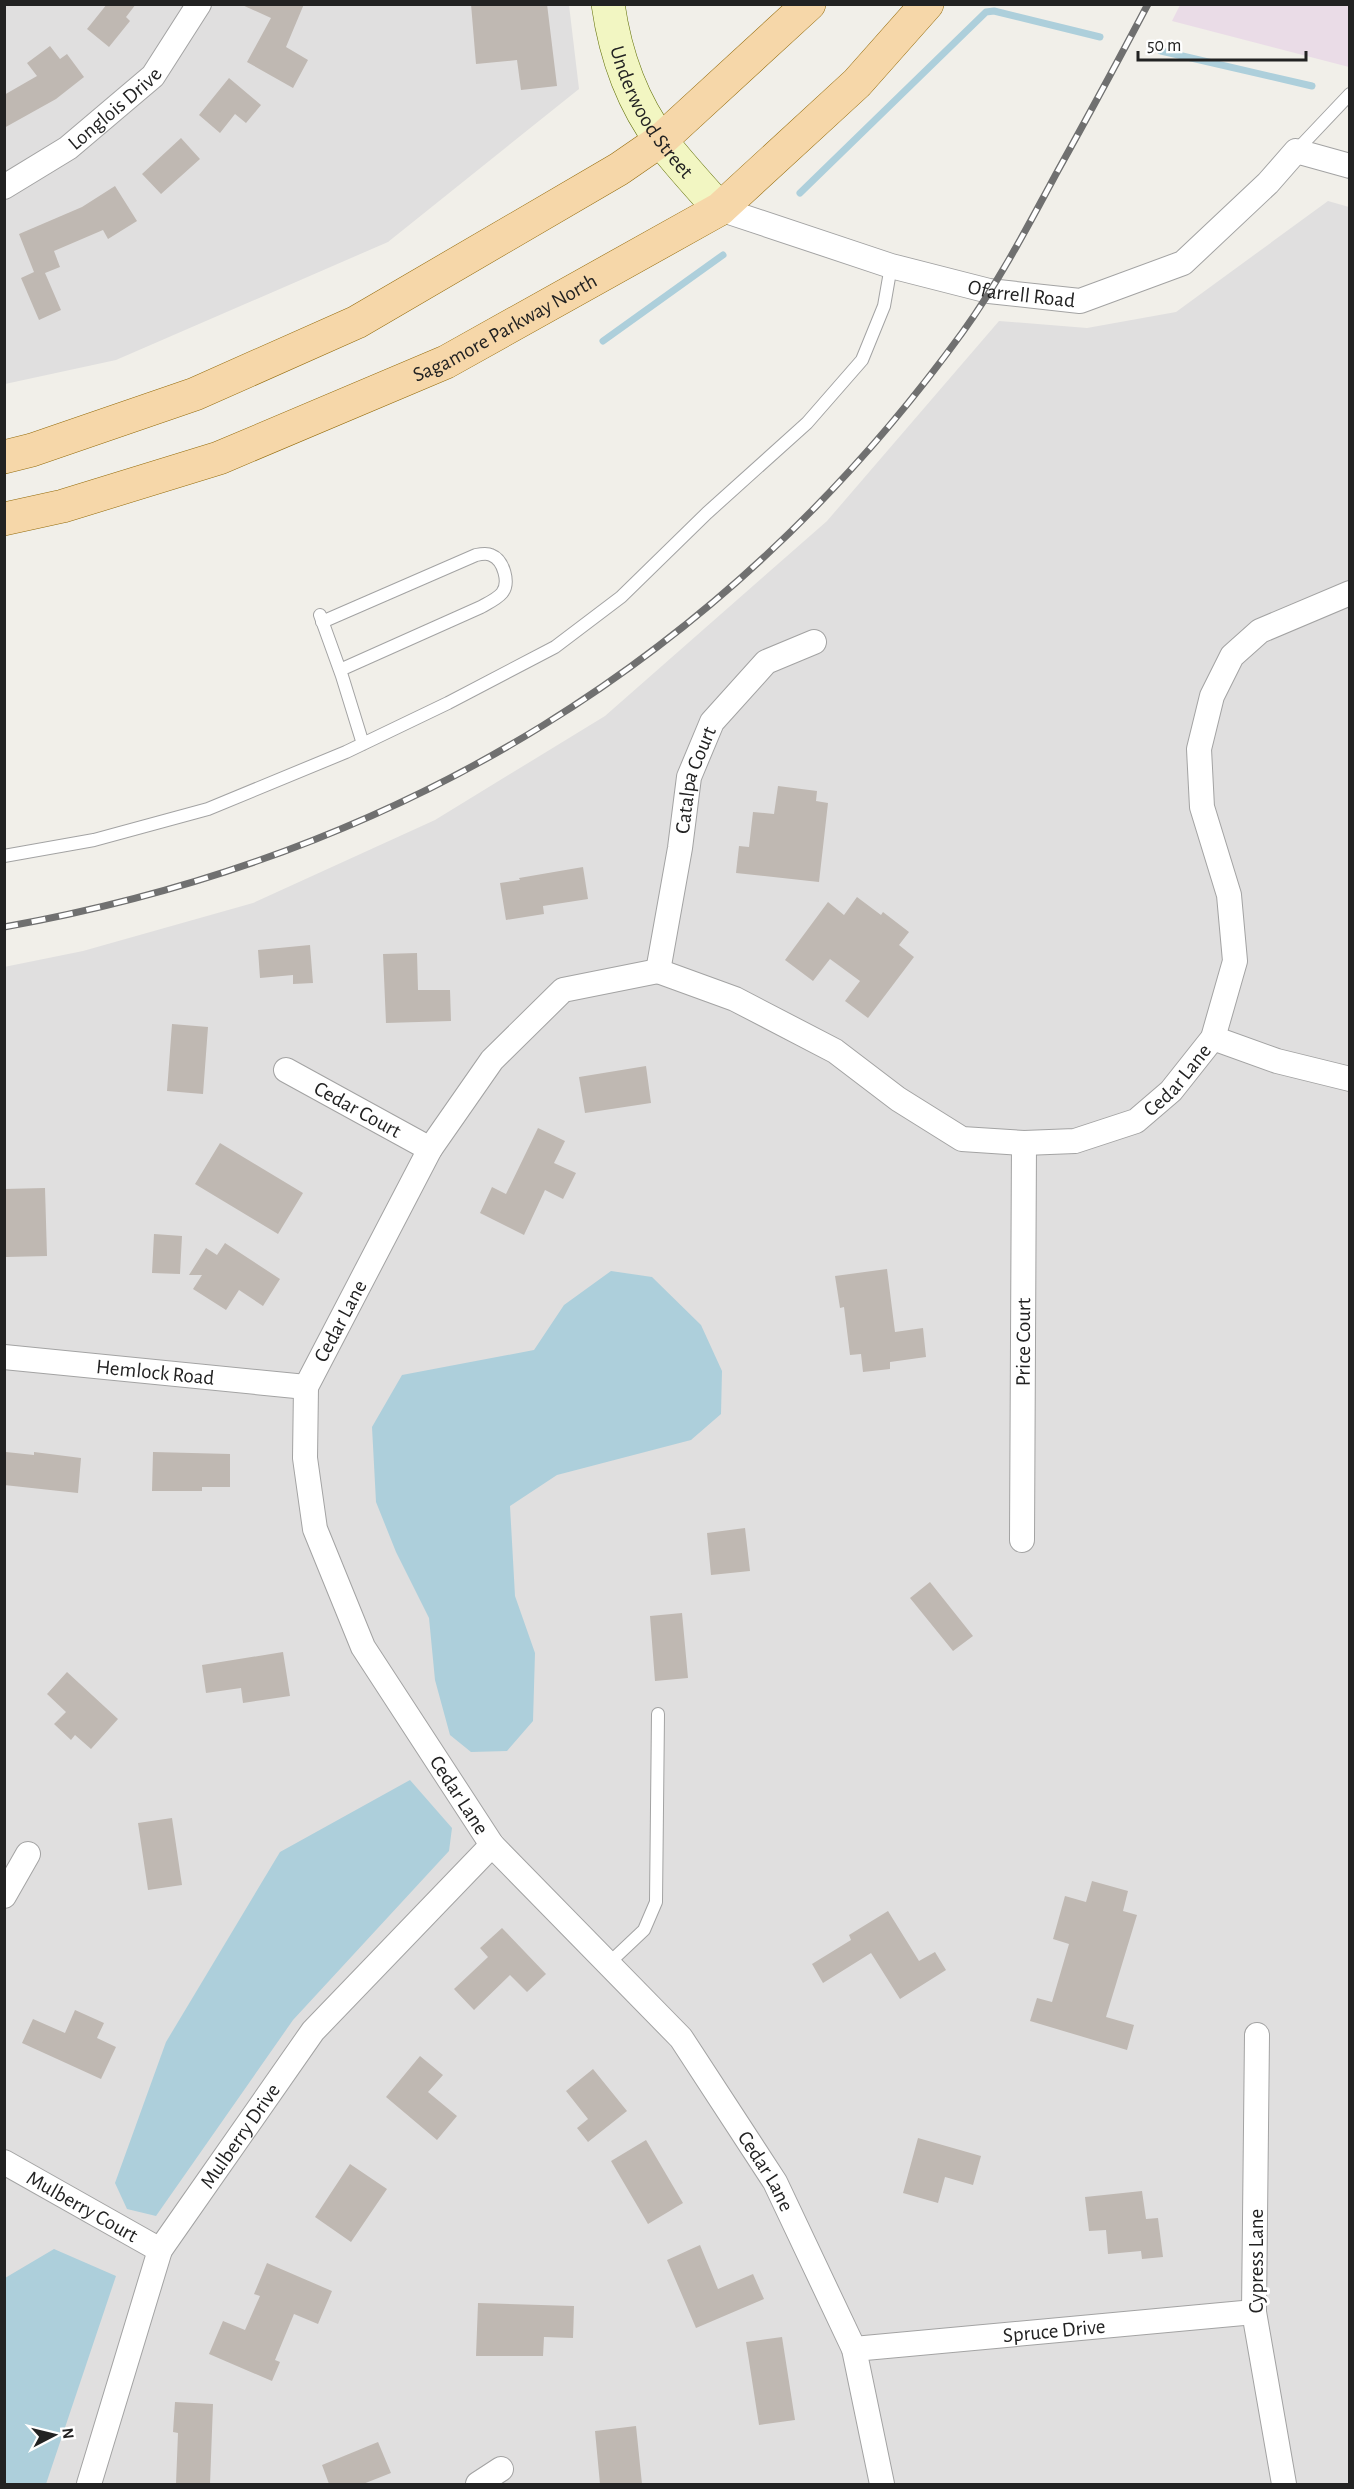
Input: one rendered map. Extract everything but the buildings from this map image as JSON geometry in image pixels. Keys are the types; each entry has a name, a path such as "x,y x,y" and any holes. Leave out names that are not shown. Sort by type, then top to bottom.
{"main road":[{"path":"4,457 32,450 195,394 357,322 619,169 661,140 809,4"},
{"name":"Sagamore Parkway North","path":"4,519 63,507 219,458 446,362 720,209 857,83 927,4"}],"street":[{"name":"Longlois Drive","path":"4,187 68,148 153,76 199,4"},
{"name":"Underwood Street","path":"608,4 612,36 632,90 661,140 720,209"},
{"name":"Ofarrell Road","path":"720,209 891,266 989,291 1080,301 1183,263 1268,183 1296,151"},
{"path":"1296,151 1350,166"},
{"name":"Cedar Lane","path":"882,2484 854,2349 775,2182 681,2038 492,1845 363,1647 315,1529 304,1458 306,1387 430,1149 492,1060 563,990 658,970 735,999 835,1050 898,1099 962,1139 1024,1143 1075,1141 1136,1121 1171,1091 1213,1038 1236,961 1228,895 1202,807 1199,749 1212,696 1232,656 1260,631 1350,593"},
{"name":"Catalpa Court","path":"658,970 680,848 689,777 712,722 766,662 814,642"},
{"path":"1213,1038 1277,1061 1350,1079"},
{"name":"Cedar Court","path":"286,1070 430,1149"},
{"name":"Price Court","path":"1022,1540 1024,1143"},
{"name":"Hemlock Road","path":"4,1357 306,1387"},
{"name":"Mulberry Drive","path":"89,2484 160,2250 313,2031 492,1845"},
{"path":"4,1896 28,1854"},
{"name":"Cypress Lane","path":"1257,2035 1254,2312 1284,2484"},
{"name":"Mulberry Court","path":"4,2162 160,2250"},
{"name":"Spruce Drive","path":"854,2349 1254,2312"},
{"path":"478,2484 501,2469"}],"lane":[{"path":"1296,151 1350,94"},
{"path":"4,856 94,840 208,809 363,744 555,647 621,597 707,513 807,423 862,360 884,306 891,266"},
{"path":"340,670 481,607 501,595 507,585 505,573 496,558 489,553 476,555 321,618 363,744"},
{"path":"608,1964 644,1930 656,1902 658,1714"}],"shaded area":[{"path":"4,5 569,5 579,89 388,242 116,360 5,384"},
{"path":"1180,5 1349,5 1349,67 1172,21"},
{"path":"1328,201 1349,207 1349,2484 5,2484 4,967 83,951 253,903 435,820 605,716 827,521 999,321 1087,328 1176,312"}],"water":[{"path":"611,1271 652,1277 701,1325 722,1371 721,1414 691,1440 557,1475 510,1506 515,1596 535,1653 533,1721 507,1751 471,1752 450,1735 435,1680 429,1618 396,1552 376,1502 372,1427 402,1375 534,1350 564,1305"},
{"path":"410,1780 452,1828 449,1851 293,2020 156,2216 127,2209 115,2183 166,2042 280,1852"},
{"path":"54,2249 116,2276 46,2484 5,2484 5,2278"}],"waterway":[{"path":"800,193 986,12 994,11 1100,37"},
{"path":"1161,51 1312,86"},
{"path":"603,341 723,255"}],"railway":[{"path":"4,927 149,894 287,850 419,794 543,726 659,645 768,553 869,449 962,333 1012,255 1148,4"}]}
